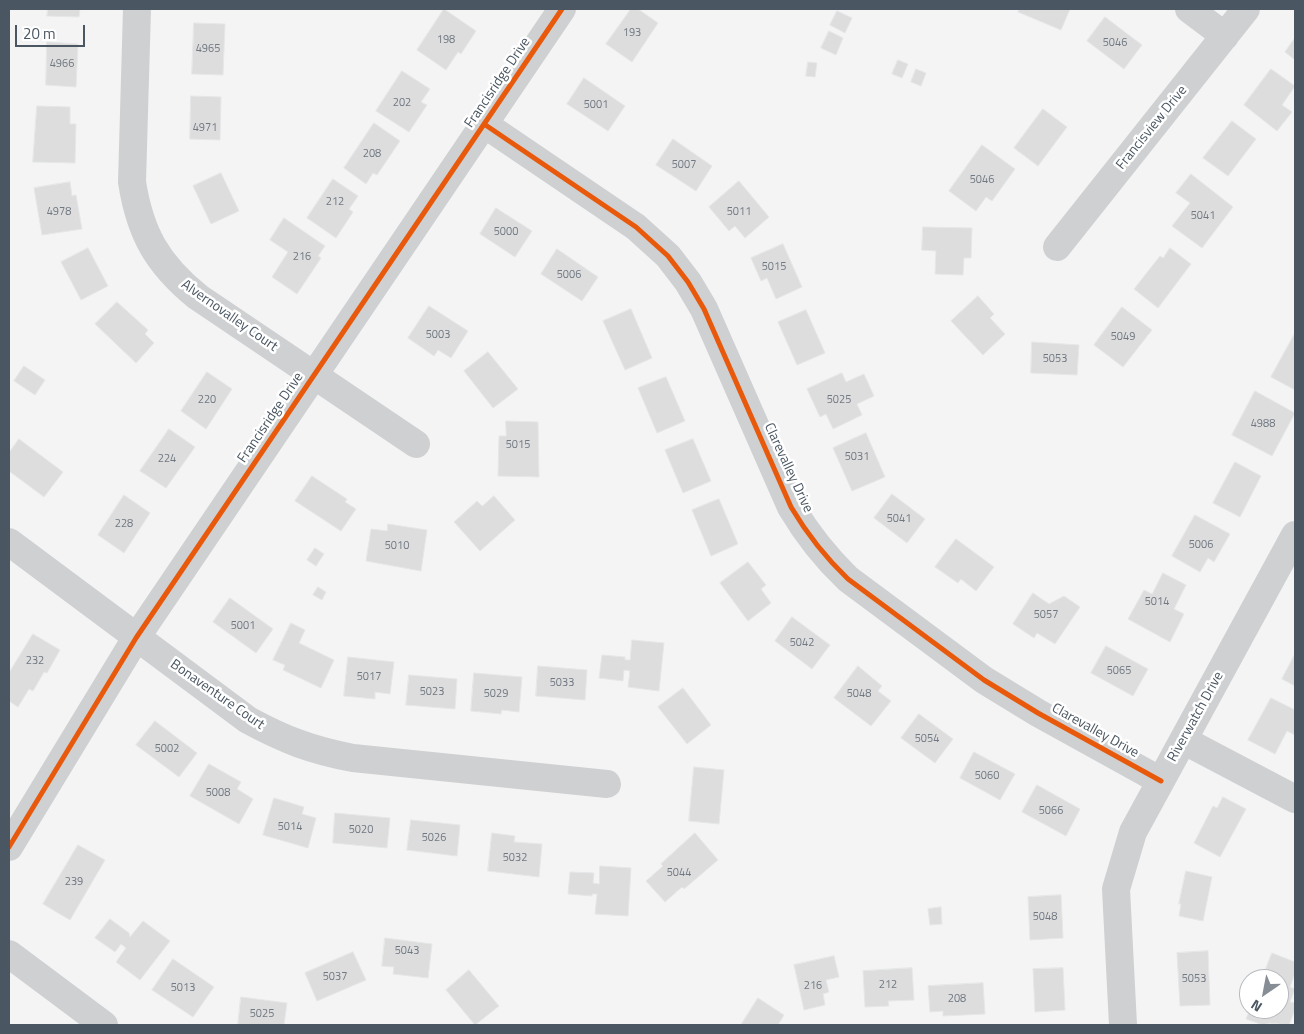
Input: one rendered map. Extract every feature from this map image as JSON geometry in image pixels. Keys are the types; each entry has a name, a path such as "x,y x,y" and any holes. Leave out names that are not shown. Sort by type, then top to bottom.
{"street":[{"name":"Alvernovalley Court","path":"137,9 132,182 136,210 146,238 163,264 179,282 416,444"},
{"name":"Francisridge Drive","path":"9,847 136,638 562,9"},
{"path":"1189,9 1225,36"},
{"name":"Francisview Drive","path":"1057,247 1246,9"},
{"name":"Clarevalley Drive","path":"484,124 636,227 668,256 688,282 704,309 791,507 809,537 837,569 984,680 1038,713 1161,780"},
{"name":"Riverwatch Drive","path":"1123,1025 1116,889 1133,832 1295,535"},
{"name":"Bonaventure Court","path":"9,542 248,720 288,741 320,752 352,758 607,784"},
{"path":"1183,740 1295,799"},
{"path":"9,954 104,1025"}],"building":[{"path":"48,9 80,9 79,17 47,16"},
{"path":"444,9 476,31 461,54 458,52 446,70 417,50"},
{"path":"631,9 638,9 658,23 632,62 606,44"},
{"path":"1020,9 1070,9 1061,30 1018,12"},
{"path":"837,11 852,18 845,33 830,25"},
{"path":"1105,17 1142,45 1124,69 1087,41"},
{"path":"194,23 225,24 223,75 192,74"},
{"path":"829,31 843,38 836,55 821,48"},
{"path":"1295,38 1295,60 1285,52"},
{"path":"47,42 78,44 76,87 46,85"},
{"path":"898,60 908,64 902,78 892,74"},
{"path":"808,62 817,63 815,77 806,76"},
{"path":"916,69 926,73 921,86 911,82"},
{"path":"1271,69 1295,86 1282,105 1292,112 1277,131 1244,105"},
{"path":"402,71 430,89 421,102 427,105 409,132 376,111"},
{"path":"584,78 625,106 608,131 567,104"},
{"path":"191,96 221,97 220,140 190,139"},
{"path":"37,106 70,107 70,124 76,124 75,163 33,162"},
{"path":"1043,109 1067,127 1038,166 1014,148"},
{"path":"1232,121 1256,139 1228,176 1203,158"},
{"path":"374,123 400,141 377,175 373,173 366,184 344,168"},
{"path":"673,139 712,166 696,191 656,165"},
{"path":"982,145 1015,169 992,201 986,197 976,211 949,191"},
{"path":"221,173 239,211 211,224 193,186"},
{"path":"1191,174 1233,207 1202,248 1172,226 1190,203 1176,193"},
{"path":"333,179 358,196 349,209 353,212 336,238 307,218"},
{"path":"739,181 769,217 745,238 735,226 729,231 709,207"},
{"path":"70,182 72,196 76,195 82,229 42,235 34,188"},
{"path":"496,208 532,231 515,257 480,234"},
{"path":"284,218 325,246 318,256 321,258 297,294 272,277 288,252 270,240"},
{"path":"923,227 972,228 971,258 964,258 963,275 935,274 936,251 922,250"},
{"path":"783,244 802,287 776,299 767,278 761,281 751,258"},
{"path":"88,248 108,286 81,300 61,262"},
{"path":"1170,248 1191,264 1158,308 1134,289 1160,256 1163,258"},
{"path":"557,249 598,277 582,301 541,274"},
{"path":"978,296 994,314 990,318 1005,334 983,355 951,321"},
{"path":"117,302 148,330 145,334 154,343 136,363 95,324"},
{"path":"429,306 468,331 451,358 438,350 434,356 408,338"},
{"path":"1122,307 1152,330 1123,367 1094,345"},
{"path":"631,309 652,358 625,370 603,321"},
{"path":"806,310 825,353 797,365 778,322"},
{"path":"1295,333 1295,390 1271,377"},
{"path":"1032,342 1079,345 1077,375 1031,373"},
{"path":"488,352 518,389 493,408 464,371"},
{"path":"24,366 45,380 35,395 14,381"},
{"path":"207,372 232,389 206,429 181,411"},
{"path":"842,373 846,382 864,374 874,396 857,404 862,415 833,429 826,414 820,417 807,389"},
{"path":"666,377 685,421 657,433 638,388"},
{"path":"1255,391 1295,413 1272,456 1232,435"},
{"path":"506,421 538,422 539,477 498,476 499,436 506,436"},
{"path":"169,429 195,447 166,488 140,471"},
{"path":"866,433 885,477 852,491 833,448"},
{"path":"19,439 63,472 44,497 9,471 9,453"},
{"path":"693,439 711,481 683,493 665,450"},
{"path":"1235,462 1261,476 1240,517 1213,503"},
{"path":"312,476 347,499 345,502 356,509 341,531 295,501"},
{"path":"892,494 925,519 907,543 874,518"},
{"path":"124,495 150,513 124,553 98,535"},
{"path":"494,496 515,520 480,551 454,522 477,501 482,506"},
{"path":"719,499 738,544 711,556 692,510"},
{"path":"1195,515 1230,534 1214,562 1208,558 1200,572 1172,556"},
{"path":"388,524 427,530 421,571 366,561 371,529 387,531"},
{"path":"956,539 994,567 976,591 961,579 958,583 935,567"},
{"path":"315,548 324,554 316,566 307,560"},
{"path":"748,562 766,585 761,589 771,603 748,621 720,583"},
{"path":"1163,573 1186,585 1174,609 1184,614 1170,642 1128,619 1144,590 1152,594"},
{"path":"318,587 326,592 322,600 313,595"},
{"path":"1033,593 1049,604 1064,596 1080,607 1055,644 1037,633 1034,638 1013,624"},
{"path":"230,598 273,629 256,653 213,622"},
{"path":"792,617 830,645 812,669 775,641"},
{"path":"291,623 305,630 299,643 334,660 321,688 283,670 285,665 273,660"},
{"path":"33,634 60,650 47,673 44,672 33,691 29,689 18,707 9,701 9,673"},
{"path":"632,640 664,643 659,691 628,687 630,671 624,670 623,681 599,678 602,655 625,657 625,660 630,660"},
{"path":"1106,646 1148,669 1133,696 1091,673"},
{"path":"1295,654 1295,686 1282,679"},
{"path":"348,657 394,662 390,694 375,692 375,699 344,696"},
{"path":"538,666 587,670 585,700 536,696"},
{"path":"858,666 882,686 878,691 891,701 871,726 834,698"},
{"path":"474,673 522,677 519,712 502,710 501,714 471,711"},
{"path":"409,675 457,679 455,709 406,705"},
{"path":"683,688 711,725 687,744 658,707"},
{"path":"1271,698 1295,710 1295,735 1287,731 1275,754 1248,740"},
{"path":"919,714 953,739 935,763 901,738"},
{"path":"155,721 197,753 179,777 136,745"},
{"path":"974,752 1015,774 1000,800 960,778"},
{"path":"209,764 241,782 237,789 253,799 239,824 190,796"},
{"path":"694,767 724,770 719,824 689,821"},
{"path":"1037,785 1080,809 1066,836 1022,812"},
{"path":"1223,797 1246,809 1220,857 1194,843 1213,806 1217,808"},
{"path":"274,798 304,807 302,814 316,818 308,848 263,835"},
{"path":"335,813 390,818 387,848 333,843"},
{"path":"411,820 460,825 457,856 407,850"},
{"path":"492,833 515,836 514,842 542,844 539,877 488,871"},
{"path":"695,833 718,860 684,889 682,887 665,902 646,881 663,866 661,864"},
{"path":"78,845 105,860 70,920 43,904"},
{"path":"600,866 631,868 628,916 595,914 597,894 592,894 592,896 568,894 570,872 594,873 593,883 599,884"},
{"path":"1186,871 1212,877 1203,921 1179,916 1181,904 1179,904"},
{"path":"1061,895 1063,938 1030,940 1028,897"},
{"path":"941,907 942,924 930,925 928,909"},
{"path":"110,919 129,933 130,937 143,921 170,941 140,980 116,962 126,948 121,944 115,952 95,938"},
{"path":"385,938 432,944 428,978 393,974 394,967 382,966"},
{"path":"1208,951 1210,1005 1180,1006 1177,953"},
{"path":"353,952 366,980 317,1001 305,973"},
{"path":"1272,953 1295,962 1295,973 1290,987 1295,989 1290,1002 1295,1003 1295,1010 1289,1025 1269,1023 1263,1025 1246,1019 1289,1019 1289,969 1266,969"},
{"path":"834,956 839,977 826,980 829,992 823,994 825,1005 804,1010 794,965"},
{"path":"173,959 214,987 193,1017 152,990"},
{"path":"912,968 914,1000 888,1001 889,1006 865,1007 863,971"},
{"path":"1063,968 1065,1010 1035,1012 1033,969"},
{"path":"469,970 499,1006 475,1025 446,990"},
{"path":"983,983 985,1014 943,1016 943,1011 930,1012 928,986"},
{"path":"241,997 287,1003 284,1025 238,1025"},
{"path":"758,998 784,1015 778,1025 741,1025"}],"cycle path":[{"path":"9,847 136,638 562,9"},
{"path":"484,124 636,227 668,256 688,282 704,309 791,507 817,545 848,579 984,680 1038,713 1161,781"}]}
